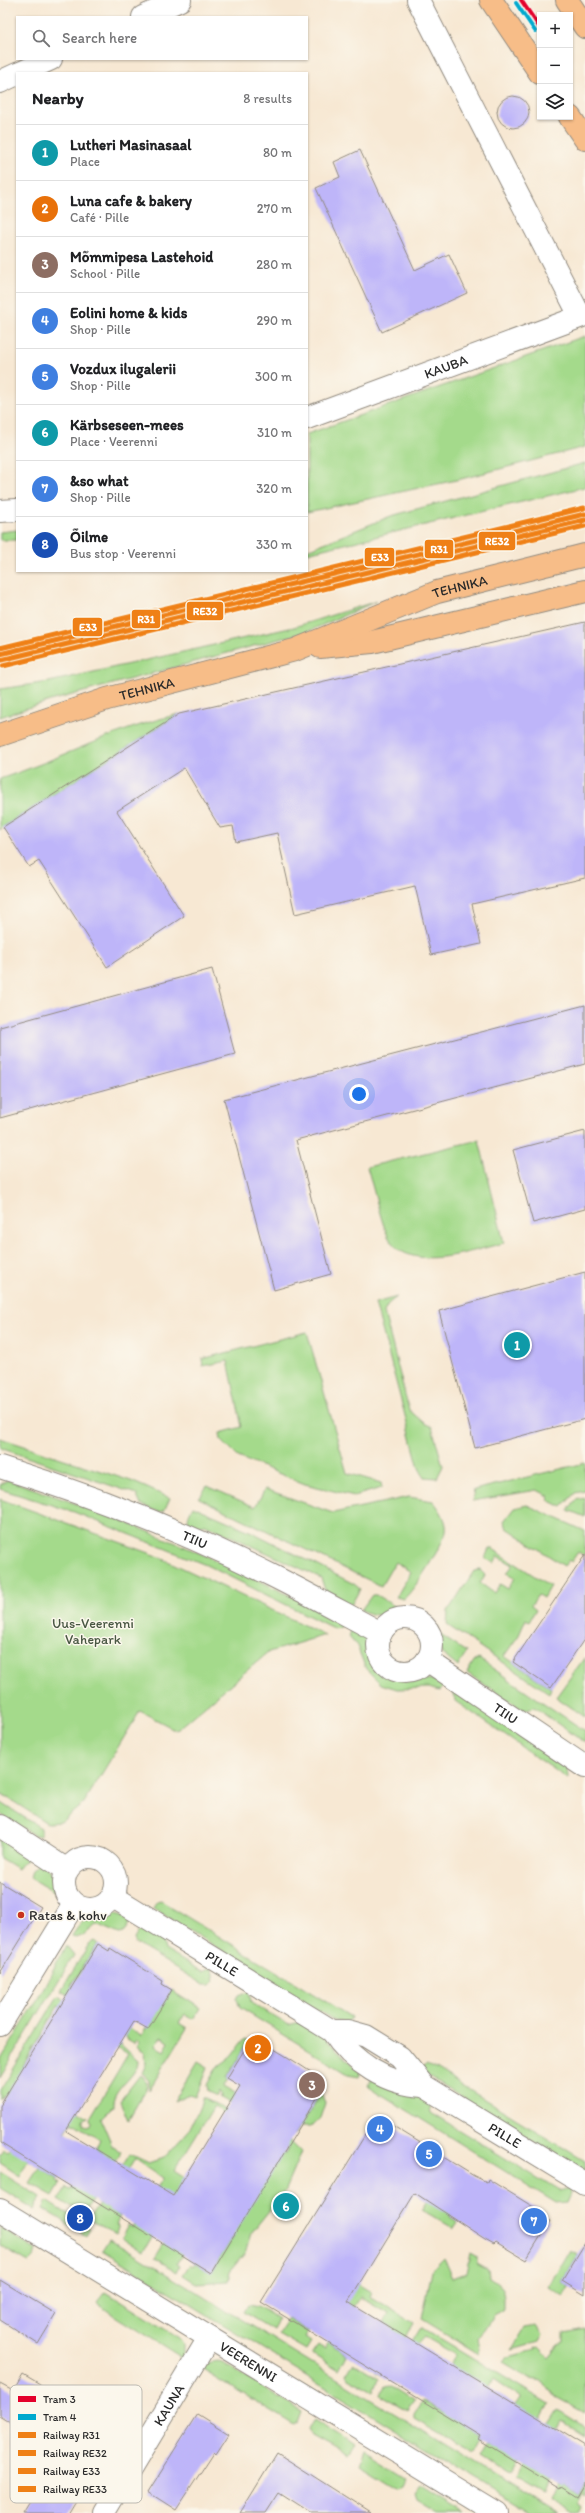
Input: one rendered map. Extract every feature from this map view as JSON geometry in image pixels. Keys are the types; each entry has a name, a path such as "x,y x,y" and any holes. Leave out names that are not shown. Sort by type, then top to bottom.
{"main road":[{"path":"491,0 537,69"},
{"path":"567,0 585,27"},
{"path":"572,120 585,139"},
{"name":"TEHNIKA","path":"0,735 107,699 295,650 437,592 585,555"},
{"name":"TEHNIKA","path":"295,650 372,642 585,591"}],"street":[{"path":"145,16 180,0"},
{"path":"418,0 582,316"},
{"path":"22,72 49,60"},
{"path":"0,82 16,74"},
{"name":"KAUBA","path":"308,418 582,316"},
{"path":"0,511 16,510"},
{"name":"TIIU","path":"0,1467 70,1488 178,1532 274,1576 381,1633"},
{"path":"401,1618 418,1622 427,1631 432,1643 427,1660 413,1670 395,1670 382,1659 378,1642 381,1633 386,1626 401,1618"},
{"name":"TIIU","path":"427,1660 585,1767"},
{"path":"0,1826 67,1870"},
{"path":"95,1857 103,1860 113,1872 116,1880 112,1896 106,1902 91,1909 74,1904 65,1892 64,1877 67,1870 79,1859 95,1857"},
{"name":"PILLE","path":"112,1896 332,2031 348,2031 366,2036 400,2057 424,2086 585,2184"},
{"path":"0,2025 74,1904"},
{"name":"VEERENNI","path":"0,2210 497,2513"},
{"name":"KAUNA","path":"142,2450 209,2338"},
{"name":"KAUNA","path":"104,2513 110,2503"}],"green space":[{"path":"585,336 585,447 461,479 308,512 308,434"},
{"path":"585,463 585,487 308,553 308,550 391,516"},
{"path":"16,530 16,540 0,540 0,532"},
{"path":"377,601 309,631 50,701 0,717 0,689 49,682 294,627"},
{"path":"179,714 0,830 0,779 111,735"},
{"path":"479,1140 504,1243 459,1254 426,1258 411,1255 398,1249 389,1238 386,1231 367,1167"},
{"path":"397,1297 389,1303 384,1312 409,1410 424,1423 432,1427 443,1466 437,1478 424,1477 419,1468 375,1303"},
{"path":"307,1332 347,1473 381,1483 382,1488 354,1496 305,1484 238,1457 221,1440 220,1433 242,1427 228,1361 203,1366 202,1359"},
{"path":"0,1438 131,1481 170,1498 164,1511 159,1512 141,1505 136,1494 0,1448"},
{"path":"585,1463 585,1491 575,1493 562,1507 548,1500 549,1496 537,1490 472,1501 474,1490"},
{"path":"8,1480 94,1510 220,1562 261,1581 342,1623 341,1627 335,1629 206,1565 74,1512 0,1489 0,1484"},
{"path":"207,1486 255,1507 265,1489 333,1513 409,1497 433,1501 443,1516 446,1524 446,1532 428,1567 404,1599 396,1597 411,1572 395,1562 381,1586 199,1498"},
{"path":"585,1498 585,1517 568,1510 576,1500"},
{"name":"Uus-Veerenni Vahepark","path":"0,1499 155,1555 325,1635 269,1652 176,1730 140,1711 84,1803 61,1822 47,1823 0,1793"},
{"path":"527,1505 585,1531 585,1556 578,1552 571,1562 569,1560 564,1566 507,1528 504,1521 514,1508"},
{"path":"193,1506 254,1533 354,1584 360,1589 351,1605 325,1590 321,1578 205,1524 194,1527 188,1520"},
{"path":"489,1549 493,1549 550,1586 543,1598 538,1595 531,1605 536,1609 529,1621 526,1619 519,1635 504,1656 551,1688 549,1693 447,1625 448,1611 474,1571 480,1570 485,1575 480,1583 494,1593 500,1584 508,1589 515,1578 507,1573 513,1565 498,1556 494,1563 485,1558"},
{"path":"372,1595 376,1595 404,1612 382,1616 361,1610"},
{"path":"352,1627 367,1639 377,1666 384,1674 396,1679 424,1679 439,1681 446,1684 439,1691 429,1688 397,1689 381,1684 366,1669 357,1646 349,1637"},
{"path":"436,1632 466,1652 458,1667 441,1653"},
{"path":"585,1657 585,1717 556,1697"},
{"path":"479,1659 585,1731 585,1743 534,1707 523,1710 467,1673 474,1661"},
{"path":"456,1690 567,1766 568,1779 455,1701 454,1694"},
{"path":"0,1802 41,1828 41,1836 34,1835 0,1814"},
{"path":"0,1838 26,1856 26,1859 18,1869 0,1858"},
{"path":"40,1862 52,1873 55,1893 30,1878 32,1870"},
{"path":"161,1901 351,2017 348,2023 335,2021 153,1908 157,1902"},
{"path":"113,1913 132,1919 123,1933 119,1934 96,1924 82,1936 75,1938 72,1936 80,1924 89,1918"},
{"path":"142,1926 162,1937 165,1950 202,1972 212,1968 214,1982 211,1985 204,1985 136,1944 134,1939"},
{"path":"94,1941 98,1944 71,1986 101,2004 96,2012 61,1991 89,1944"},
{"path":"66,1945 74,1955 0,2077 0,2061 35,2004"},
{"path":"172,1990 200,2008 193,2019 185,2014 179,2023 187,2028 149,2090 149,2081 142,2073 146,2064 145,2052 136,2046 139,2042 136,2040 134,2043 127,2039 119,2028 125,2026 141,2036","holes":["161,2037 169,2042 164,2051 156,2046"]},
{"path":"249,1991 251,2003 288,2025 300,2022 321,2035 361,2072 359,2076 348,2074 240,2008 237,1999 239,1995"},
{"path":"58,1996 68,2002 63,2009 58,2006 23,2066 88,2117 83,2119 83,2124 87,2126 91,2124 90,2118 128,2054 85,2027 114,2036 120,2044 138,2060 134,2072 116,2094 113,2107 101,2119 112,2145 122,2152 83,2214 59,2199 66,2188 70,2190 110,2158 96,2149 100,2140 72,2122 43,2169 58,2179 57,2181 60,2184 53,2196 30,2183 41,2166 29,2158 20,2176 0,2163 0,2156 4,2149 8,2151 10,2149 9,2096 6,2094 0,2101 0,2091"},
{"path":"245,2039 250,2041 227,2077 229,2079 224,2087 241,2097 230,2103 219,2097 222,2096 219,2091 217,2096 208,2092 207,2085 216,2068 231,2057"},
{"path":"198,2061 208,2067 196,2097 190,2095 174,2102"},
{"path":"427,2064 585,2161 585,2174 431,2078 421,2069"},
{"path":"140,2075 147,2083 146,2089 128,2120 120,2101"},
{"path":"372,2078 429,2101 431,2113 559,2191 570,2188 571,2193 567,2202 556,2203 384,2096 369,2086"},
{"path":"321,2093 325,2103 320,2118 311,2127 300,2127"},
{"path":"203,2098 228,2110 224,2113 214,2106 174,2171 191,2182 285,2153 288,2148 282,2144 286,2137 301,2152 284,2192 251,2233 245,2253 230,2271 228,2281 196,2283 183,2275 190,2264 193,2266 195,2263 211,2272 234,2235 232,2233 182,2255 177,2263 180,2265 177,2272 155,2258 165,2242 153,2235 143,2252 121,2237 128,2226 132,2228 163,2178 135,2159 105,2207 120,2217 116,2225 119,2226 115,2234 89,2219 130,2154 149,2163 164,2158 190,2129"},
{"path":"261,2103 300,2127 295,2135 256,2110"},
{"path":"0,2172 40,2197 34,2209 0,2188"},
{"path":"445,2173 468,2187 449,2217 457,2222 453,2228 422,2210"},
{"path":"47,2201 90,2228 86,2235 43,2209"},
{"path":"0,2228 36,2250 34,2257 29,2262 0,2245"},
{"path":"109,2239 557,2513 530,2513 102,2250"},
{"path":"570,2250 578,2254 562,2281 569,2286 563,2296 548,2287"},
{"path":"470,2254 477,2258 477,2263 488,2269 489,2278 501,2287 504,2298 504,2309 493,2315 478,2339 480,2348 479,2354 422,2319 432,2270 444,2258 453,2278 466,2273"},
{"path":"351,2280 371,2292 369,2296 414,2323 385,2374 381,2375 375,2372 398,2333 383,2324 388,2314 360,2297 329,2344 347,2355 339,2370 312,2353 318,2345 324,2349 329,2340 310,2329 304,2338 311,2342 306,2350 278,2334 288,2319 307,2331 331,2292"},
{"path":"105,2292 179,2338 184,2344 184,2359 100,2306 97,2302"},
{"path":"248,2304 258,2306 278,2319 273,2330 243,2312"},
{"path":"536,2326 542,2335 539,2341 511,2349 524,2328"},
{"path":"423,2328 549,2404 526,2444 517,2405 522,2398 494,2379 464,2426 480,2436 481,2440 474,2453 414,2418 414,2414 422,2402 442,2413 466,2375 450,2365 456,2355 425,2337 397,2367 420,2329"},
{"path":"585,2329 585,2413 554,2396 543,2381 530,2379 503,2363 507,2357 536,2350 535,2348 539,2347 549,2357 559,2345 564,2343 564,2333"},
{"path":"217,2362 223,2363 302,2412 298,2423 294,2425 201,2368 207,2364"},
{"path":"353,2363 379,2379 374,2392 348,2378 346,2374"},
{"path":"389,2385 414,2401 407,2411 381,2396 380,2394 385,2386"},
{"path":"558,2410 585,2427 585,2435 562,2421 555,2439 546,2485 542,2494 514,2478"},
{"path":"314,2419 353,2444 346,2455 312,2436 308,2430"},
{"path":"488,2445 517,2460 508,2474 481,2457"},
{"path":"364,2450 407,2477 403,2486 398,2488 359,2464"},
{"path":"585,2484 585,2496 582,2494 577,2504 582,2507 579,2513 572,2513 548,2499 556,2486 560,2488 562,2486 578,2496"},
{"path":"421,2486 465,2513 438,2513 417,2500 415,2494"}],"building":[{"path":"513,96 524,101 529,112 524,123 513,128 502,123 497,112 502,101"},
{"path":"360,150 415,270 449,254 467,293 382,332 316,188 340,177 334,162"},
{"path":"585,622 585,878 472,904 481,944 431,955 415,886 295,914 277,833 236,842 233,826 220,828 184,768 117,811 184,916 107,967 39,861 29,867 3,827 179,714"},
{"path":"212,969 235,1054 0,1118 0,1027"},
{"path":"585,1005 585,1064 296,1140 331,1274 274,1290 224,1099"},
{"path":"585,1131 585,1209 533,1223 513,1150"},
{"path":"585,1272 585,1419 475,1448 439,1311"},
{"path":"585,1555 585,1638 551,1688 513,1662"},
{"path":"0,1882 41,1907 0,1973"},
{"path":"98,1944 109,1951 110,1948 163,1981 162,1984 172,1990 148,2029 134,2021 66,2131 173,2196 240,2086 227,2078 251,2039 262,2046 264,2043 294,2061 317,2076 315,2079 325,2085 211,2273 0,2143 0,2105"},
{"path":"377,2116 474,2176 487,2182 488,2179 540,2211 538,2213 550,2221 526,2260 496,2242 494,2244 485,2239 415,2193 348,2302 585,2446 585,2484 578,2496 562,2486 560,2489 478,2439 480,2436 261,2302"},
{"path":"585,2243 585,2295 562,2281"},
{"path":"0,2280 56,2314 38,2344 0,2320"},
{"path":"23,2374 40,2384 39,2385 17,2385"},
{"path":"0,2384 10,2389 10,2422 0,2416"},
{"path":"197,2414 229,2434 216,2454 214,2452 176,2510 148,2492"},
{"path":"277,2453 371,2513 310,2513 279,2493 266,2513 240,2513"},
{"path":"28,2503 74,2503 68,2513 22,2513"}],"tram line":[{"name":"3","path":"521,0 537,24"},
{"name":"4","path":"516,3 535,31"}],"rail line":[{"name":"E33","path":"0,648 584,508"},
{"name":"R31","path":"0,654 585,514"},
{"name":"RE32","path":"1,660 585,520"},
{"name":"RE33","path":"3,666 585,526"}],"place":[{"name":"Lutheri Masinasaal","path":"517,1345"},
{"name":"Ratas & kohv","path":"21,1915"},
{"name":"Luna cafe & bakery","path":"258,2048"},
{"name":"Mõmmipesa Lastehoid","path":"312,2085"},
{"name":"Eolini home & kids","path":"380,2129"},
{"name":"Vozdux ilugalerii","path":"429,2154"},
{"name":"Kärbseseen-mees","path":"286,2206"},
{"name":"Õilme","path":"80,2218"},
{"name":"&so what","path":"534,2221"}]}
